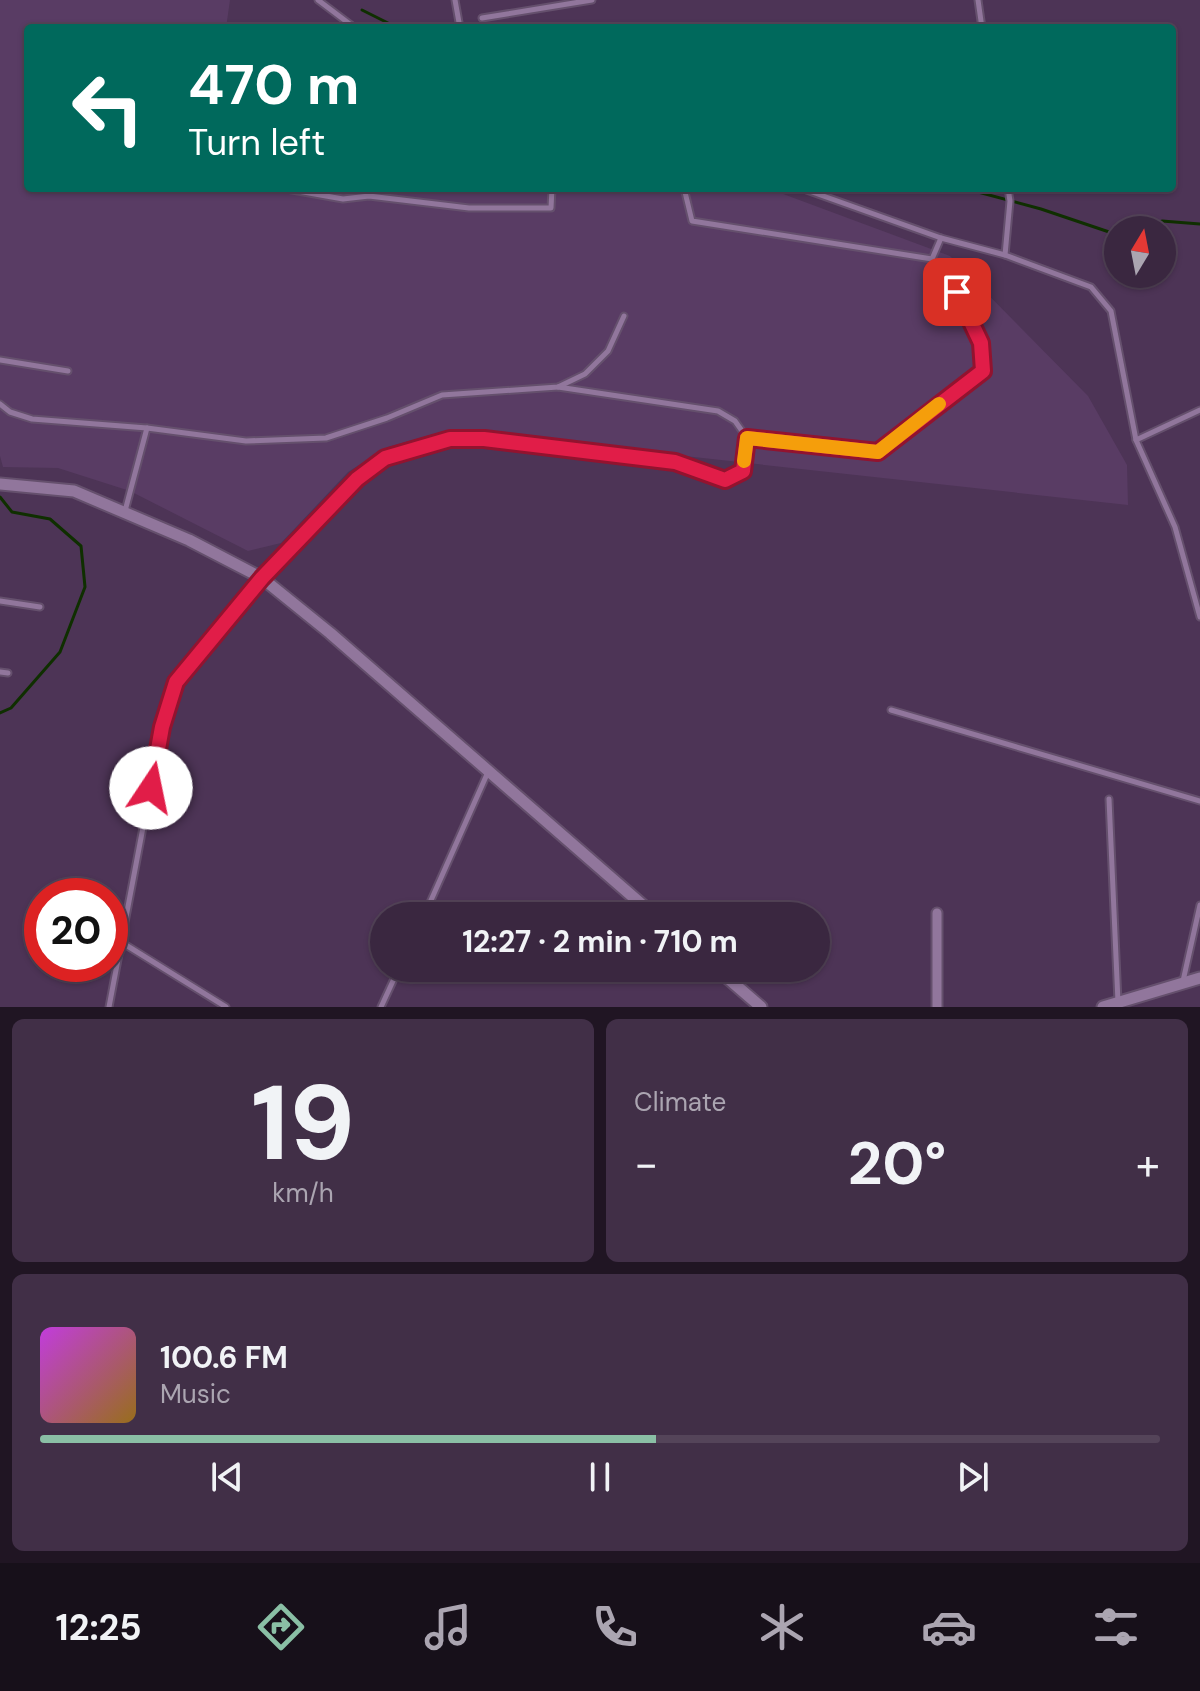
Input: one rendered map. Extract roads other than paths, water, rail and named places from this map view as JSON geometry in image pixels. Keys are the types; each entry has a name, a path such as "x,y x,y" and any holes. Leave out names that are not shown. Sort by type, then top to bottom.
{"street":[{"path":"0,484 74,491 125,511 262,578 330,633 639,902"},
{"path":"937,913 937,1007"},
{"path":"1103,1007 1200,978"},
{"path":"732,982 761,1007"}],"lane":[{"path":"318,0 350,24"},
{"path":"455,0 459,24"},
{"path":"482,18 592,0"},
{"path":"978,0 981,24"},
{"path":"304,192 343,199 369,196 469,208 551,208 552,192"},
{"path":"685,192 692,221 932,259 957,292 981,343 983,371 878,452 747,438"},
{"path":"812,192 941,238 1005,255 1091,287 1111,311 1136,440 1175,527 1200,617"},
{"path":"1005,255 1009,192"},
{"path":"932,259 941,238"},
{"path":"558,387 585,374 608,351 624,316"},
{"path":"0,360 68,371"},
{"path":"0,404 10,412 32,419 147,428 246,441 326,438 387,418 442,395 558,387 718,411 735,421 747,438 743,471 725,480 675,462 484,439 450,439 385,458 357,479 262,578 176,682 162,727 128,905"},
{"path":"1136,440 1200,410"},
{"path":"125,511 147,428"},
{"path":"0,601 40,607"},
{"path":"0,672 8,673"},
{"path":"891,710 1200,801"},
{"path":"430,902 488,772"},
{"path":"1109,799 1118,1003"},
{"path":"1183,981 1200,905"},
{"path":"128,946 226,1007"},
{"path":"109,1007 114,982"},
{"path":"381,1007 393,982"}],"waterway":[{"path":"362,10 390,24"},
{"path":"978,192 1104,230"},
{"path":"1176,222 1200,224"},
{"path":"0,497 12,512 50,519 81,546 85,587 60,652 11,708 0,713"}]}
